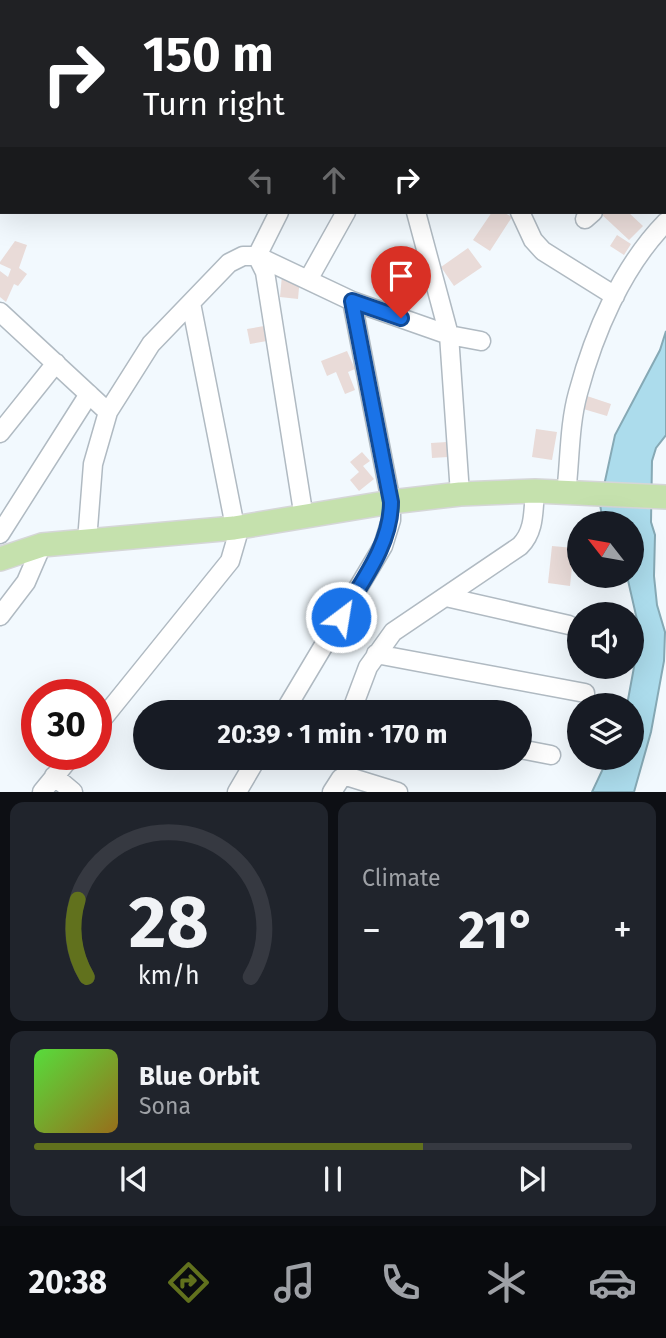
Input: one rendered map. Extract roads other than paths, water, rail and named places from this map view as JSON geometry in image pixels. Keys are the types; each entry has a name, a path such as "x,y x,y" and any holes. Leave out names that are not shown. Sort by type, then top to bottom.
{"main road":[{"path":"0,559 42,545 234,528 391,502 460,494 518,492 662,496"}],"street":[{"path":"257,256 278,214"},
{"path":"307,280 345,214"},
{"path":"417,214 449,335 460,494"},
{"path":"521,214 533,240 543,251 615,296"},
{"path":"566,495 577,395 615,296 647,244 666,222"},
{"path":"87,541 93,464 108,412 151,344 229,263 243,256 257,256 352,301 449,335 481,341"},
{"path":"257,256 265,272 304,518"},
{"path":"291,700 383,546 391,520 391,502 352,301"},
{"path":"112,707 230,561 235,549 234,528 191,303"},
{"path":"3,322 56,363 108,412"},
{"path":"0,433 56,363"},
{"path":"0,534 89,394"},
{"path":"356,700 368,667 393,632 528,538 531,530 518,492"},
{"path":"0,616 26,582 42,545"},
{"path":"446,597 567,625"},
{"path":"376,654 585,693"},
{"path":"532,751 551,755"},
{"path":"42,792 59,770"},
{"path":"237,792 250,770"},
{"path":"54,776 73,792"},
{"path":"338,784 398,792"}],"water":[{"path":"666,331 666,435 656,448 652,461 651,522 655,535 654,576 657,605 665,632 664,661 644,757 644,693 629,693 632,679 644,679 644,602 633,602 630,588 644,588 644,511 601,511 600,504 615,435 660,350"},
{"path":"602,770 640,770 634,792 592,792"}]}
